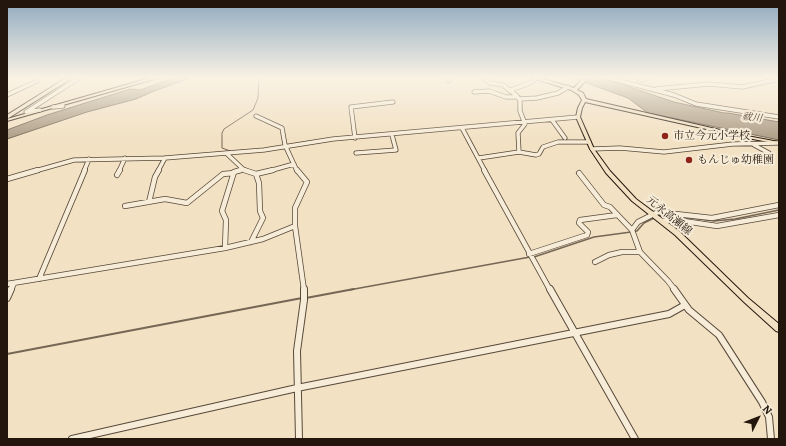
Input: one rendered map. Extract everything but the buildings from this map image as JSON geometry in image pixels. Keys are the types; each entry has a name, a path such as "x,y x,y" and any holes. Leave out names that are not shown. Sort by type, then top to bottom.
{"highway":[{"path":"7,113 30,99"},
{"path":"7,117 36,99"}],"main road":[{"path":"7,120 87,99"},
{"path":"578,117 584,100 736,135 779,143"},
{"name":"元永高瀬線","path":"578,117 592,149 619,185 634,200 677,233 746,300 779,329"}],"street":[{"path":"47,99 26,112 63,106"},
{"path":"519,99 520,111 523,115 524,126 518,133 519,152"},
{"path":"683,99 696,104 779,117"},
{"path":"355,138 351,107 393,102"},
{"path":"256,116 282,128 285,145 299,174 307,182 295,208 295,226 304,287 304,300 297,351 299,439"},
{"path":"7,178 60,163 89,159 165,158 287,148 334,139 392,135 578,117"},
{"path":"552,120 565,138"},
{"path":"462,128 529,254 635,439"},
{"path":"356,153 396,150 392,135"},
{"path":"479,158 517,154 519,152 536,155 539,154 543,147 558,142 589,142"},
{"path":"592,149 620,148 664,152 715,147 727,144 779,143"},
{"path":"752,144 769,153 755,161"},
{"path":"226,153 244,169 256,174 294,164"},
{"path":"118,175 125,158"},
{"path":"149,202 155,177 165,158"},
{"path":"39,279 89,159"},
{"path":"125,206 165,199 187,203 223,174 234,173 244,169"},
{"path":"225,248 226,220 222,215 222,211 234,173"},
{"path":"579,173 604,205 610,207 632,230 640,252 668,281 685,305 719,335 755,390 769,417 771,439"},
{"path":"251,242 263,218 260,211 259,183 256,174"},
{"path":"632,230 638,222 658,212 712,218 779,205"},
{"path":"529,254 587,235 588,232 579,223 580,220 617,215"},
{"path":"661,221 677,220 717,226 779,215"},
{"path":"7,284 225,248 251,242 295,226"},
{"path":"596,262 609,255 622,252 640,252"},
{"path":"7,298 14,283"},
{"path":"72,439 297,388 669,314 685,305"}],"water":[{"path":"99,99 136,99 87,112 7,139 7,130 47,115"},
{"name":"祓川","path":"629,99 665,99 724,113 779,122 779,140 648,113"}],"waterway":[{"path":"233,152 222,148 222,133 224,129 253,110 258,99"},
{"path":"685,217 714,221 735,219 779,210"},
{"path":"635,231 637,231 644,223 654,218 662,215 673,216"},
{"path":"534,257 594,237 631,232"},
{"path":"349,290 530,257"},
{"path":"306,298 354,289"},
{"path":"7,354 302,298"}],"place":[{"name":"市立今元小学校","path":"665,136"},
{"name":"もんじゅ幼稚園","path":"689,160"}]}
